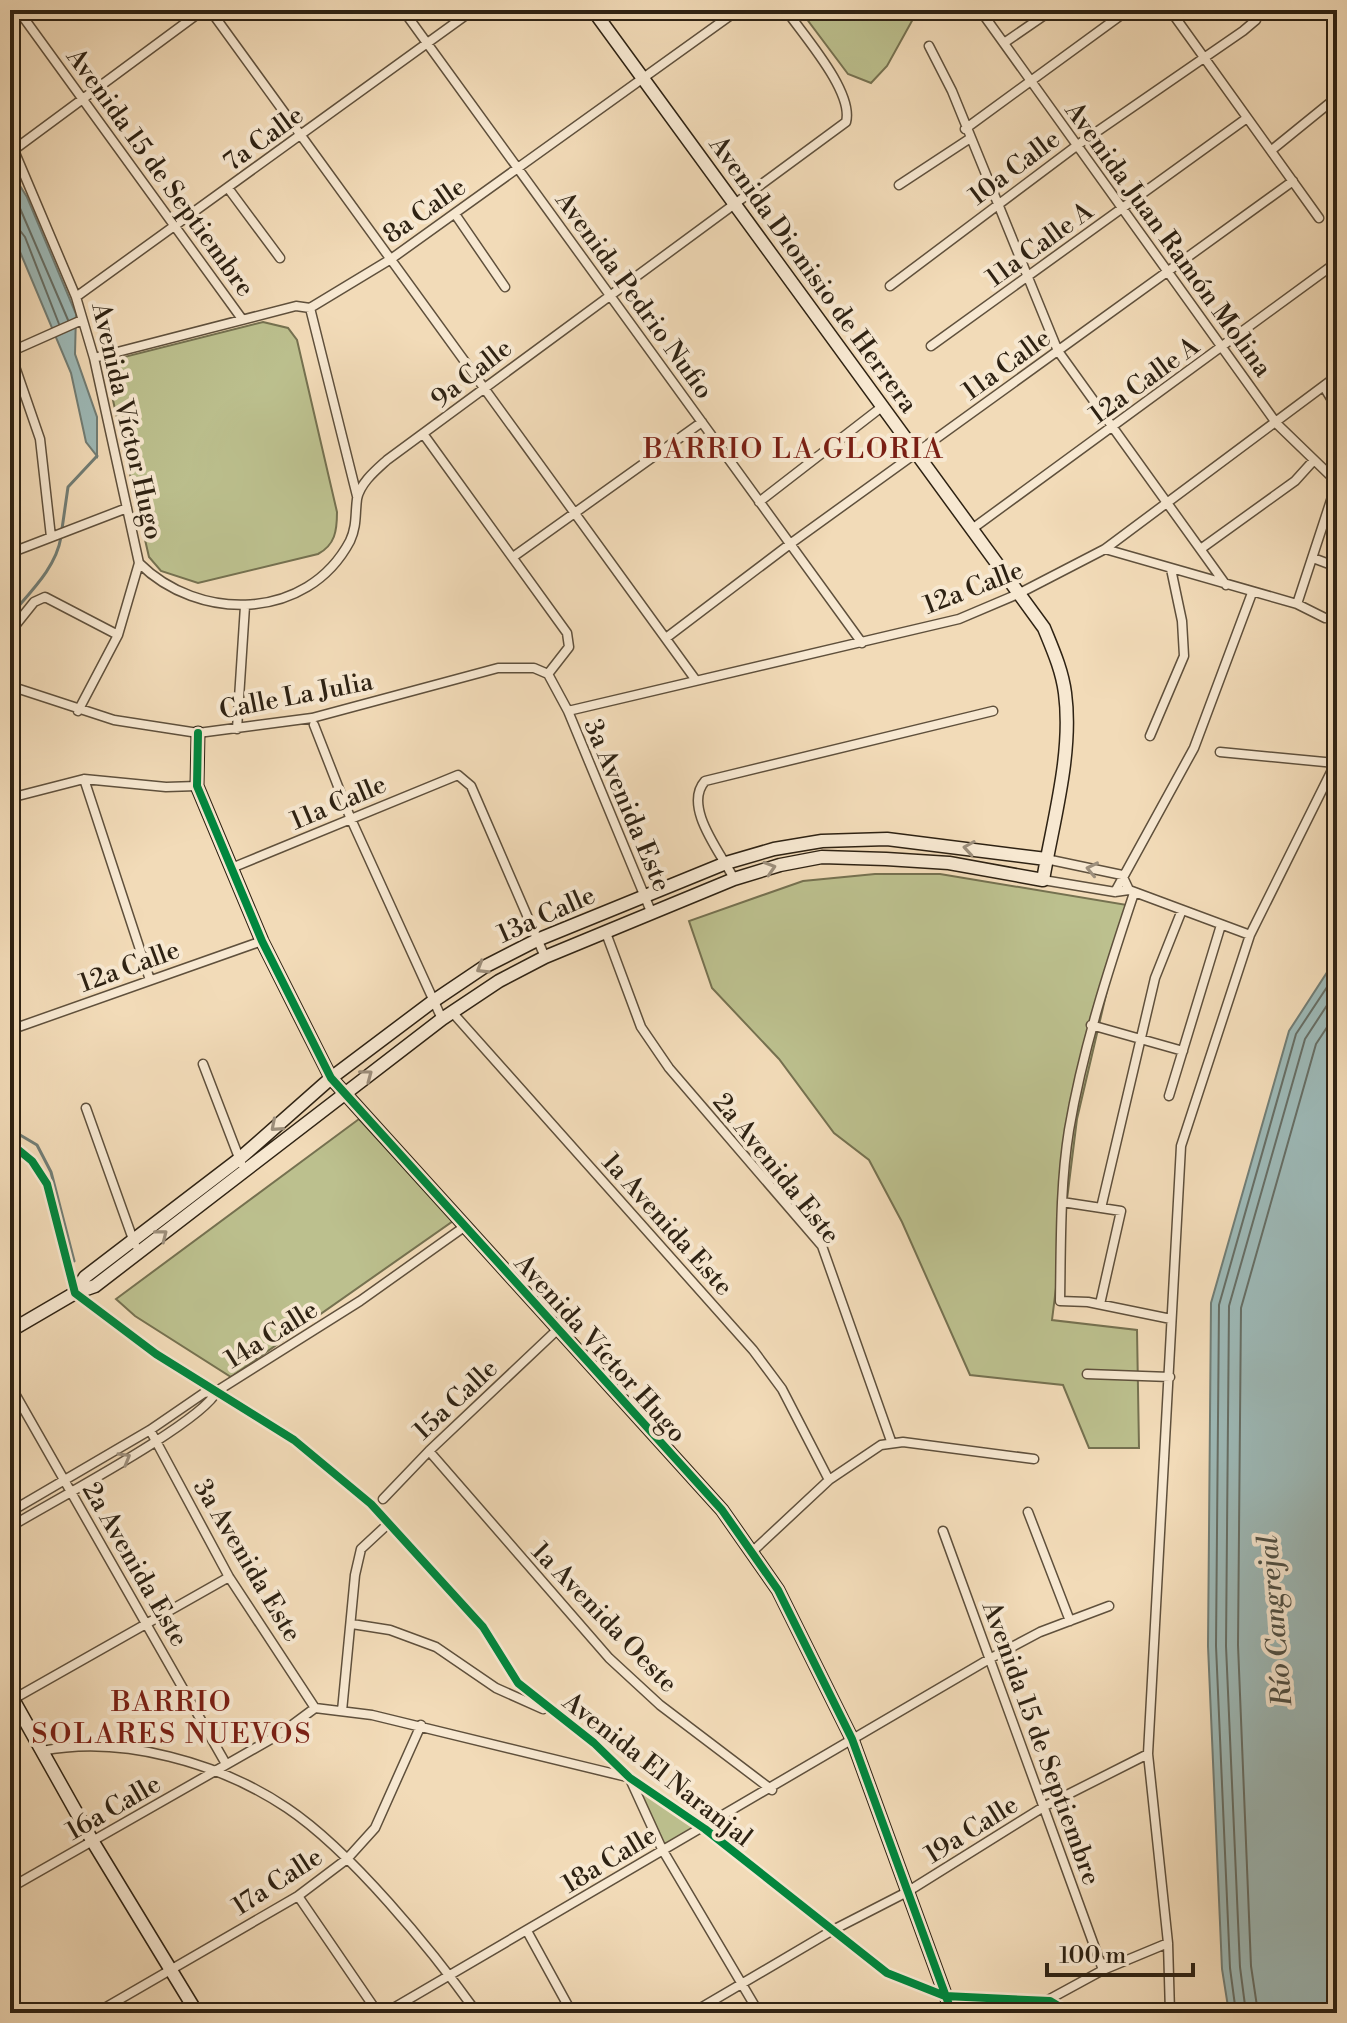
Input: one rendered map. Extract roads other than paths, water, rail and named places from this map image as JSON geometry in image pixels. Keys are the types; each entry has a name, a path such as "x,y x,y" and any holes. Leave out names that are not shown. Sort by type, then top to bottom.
{"street":[{"name":"Avenida 15 de Septiembre","path":"18,10 242,319"},
{"path":"12,145 83,100 203,10"},
{"path":"210,10 695,679"},
{"name":"Avenida Pedrio Nufio","path":"403,10 862,643"},
{"name":"7a Calle","path":"76,297 473,10"},
{"name":"Avenida Dionisio de Herrera","path":"593,10 1044,628 1059,663 1066,696 1065,746 1043,880"},
{"name":"8a Calle","path":"94,358 296,306 310,308 391,259 738,10"},
{"name":"9a Calle","path":"357,496 371,475 483,386 838,131 848,113 842,92 786,10"},
{"name":"Avenida Juan Ramón Molina","path":"980,10 1277,424 1337,482"},
{"path":"1004,43 1052,10"},
{"path":"965,129 1128,10"},
{"path":"1170,10 1247,118 1273,149 1319,218"},
{"name":"10a Calle","path":"890,286 1079,144 1243,31 1256,20 1258,10"},
{"path":"929,46 1058,351 1111,429 1202,548 1226,585"},
{"path":"1273,149 1337,97"},
{"name":"11a Calle A","path":"931,346 1247,118"},
{"path":"899,185 969,139"},
{"name":"Avenida Víctor Hugo","path":"12,145 76,297 94,358 139,563 118,635 78,711"},
{"name":"11a Calle","path":"666,638 790,544 1293,181"},
{"path":"228,188 280,258"},
{"path":"455,214 505,287"},
{"name":"12a Calle A","path":"972,529 1337,262"},
{"path":"139,563 158,582 182,595 208,603 245,606 274,602 304,589 331,566 349,542 357,522 357,496 310,308"},
{"path":"51,537 40,439 10,352 82,320"},
{"name":"12a Calle","path":"568,711 959,619 1018,594 1105,549 1277,424 1337,376"},
{"path":"1324,387 1332,400 1335,417"},
{"path":"759,502 883,406"},
{"path":"513,557 702,422"},
{"path":"424,435 567,633 569,647 548,674 568,711"},
{"path":"1202,548 1295,481 1314,460"},
{"path":"1297,604 1337,482"},
{"path":"10,553 127,508"},
{"path":"1105,549 1297,604 1325,618"},
{"path":"1313,558 1337,567"},
{"path":"1150,736 1184,656 1182,621 1171,569"},
{"path":"1115,892 1194,748 1252,593"},
{"path":"10,632 34,602 45,597 118,635"},
{"path":"237,729 245,606"},
{"name":"Calle La Julia","path":"10,686 78,711 198,733 312,718 498,668 534,668 548,674"},
{"name":"3a Avenida Este","path":"568,711 652,914"},
{"path":"734,879 697,807 698,789 714,777 993,711"},
{"name":"1a Avenida Este","path":"314,725 350,817 432,1002 753,1350 782,1389 829,1480"},
{"name":"Avenida Víctor Hugo","path":"198,733 197,786 234,867 262,941 331,1078 722,1510 778,1590 852,1739 952,2013"},
{"path":"1170,2013 1168,1943 1148,1754 1181,1146 1250,935 1336,762 1220,752"},
{"name":"11a Calle","path":"234,867 458,775 471,786 537,940"},
{"path":"10,798 84,779 166,787 197,786"},
{"path":"84,779 150,980"},
{"path":"886,859 887,839"},
{"name":"13a Calle","path":"242,1165 331,1078 484,967 537,940 726,863 774,849 822,841 887,839 1046,859 1122,875"},
{"name":"13a Calle","path":"10,1331 75,1293 85,1277 136,1246 242,1165 499,981 545,957 734,879 780,865 822,857 949,863 1115,892 1131,892 1250,935"},
{"path":"1122,875 1131,892 1091,1025 1069,1131 1062,1202 1060,1301 1100,1304 1171,1319"},
{"path":"1101,1208 1155,978 1182,910"},
{"path":"1169,1096 1221,925"},
{"name":"2a Avenida Este","path":"606,933 641,1027 669,1068 822,1246 891,1441"},
{"path":"537,940 545,957"},
{"name":"12a Calle","path":"10,1030 262,941"},
{"path":"1091,1025 1183,1051"},
{"path":"203,1064 242,1165"},
{"path":"86,1108 136,1246"},
{"path":"10,1159 12,1146 32,1161 47,1184 75,1293"},
{"path":"1062,1202 1121,1211 1100,1304"},
{"name":"14a Calle","path":"10,1512 150,1430 204,1393 217,1391 360,1301 464,1227"},
{"name":"Avenida El Naranjal","path":"75,1293 156,1354 294,1440 371,1504 483,1627 518,1683 552,1713 594,1743 630,1778 705,1829 887,1973 945,1996 1050,2001 1070,2013"},
{"name":"15a Calle","path":"383,1499 557,1330"},
{"path":"1087,1374 1170,1377"},
{"name":"2a Avenida Este","path":"10,1385 226,1764"},
{"path":"10,1527 156,1441 212,1402 217,1391"},
{"name":"3a Avenida Este","path":"150,1430 229,1577 315,1708"},
{"path":"753,1551 829,1480 891,1441 1034,1459"},
{"name":"1a Avenida Oeste","path":"429,1451 609,1658 660,1705 772,1790"},
{"path":"1028,1512 1070,1621"},
{"path":"342,1711 355,1575 361,1549 389,1523"},
{"name":"Avenida 15 de Septiembre","path":"943,1531 1103,1970"},
{"path":"197,2013 93,1842 11,1698 229,1577"},
{"name":"18a Calle","path":"385,2013 662,1849 705,1829 772,1790 991,1658 1109,1606"},
{"path":"352,1624 390,1630 436,1647 496,1688 552,1713"},
{"path":"315,1708 421,1725 630,1778 662,1849 759,2013"},
{"name":"16a Calle","path":"10,1888 280,1734 315,1708"},
{"name":"17a Calle","path":"96,2013 298,1896 347,1859 375,1828 421,1725"},
{"path":"42,1751 64,1746 133,1751 215,1770 287,1808 347,1859 450,1975 477,2013"},
{"name":"19a Calle","path":"692,2013 833,1930 907,1892 1045,1806 1148,1754"},
{"path":"298,1896 378,2013"},
{"path":"527,1931 572,2013"},
{"path":"1024,2013 1103,1970 1168,1943"},
{"path":"10,2008 13,2013"}],"water":[{"path":"10,170 27,197 76,314 75,354 97,417 97,456 86,442 71,373 10,228"},
{"name":"Río Cangrejal","path":"1337,957 1337,2013 1229,2013 1222,1969 1208,1646 1211,1303 1289,1031"}],"waterway":[{"path":"62,529 68,487 97,456"},
{"path":"10,616 48,569 61,537"},
{"path":"10,1129 37,1145 51,1172 74,1261"}],"district":[{"name":"BARRIO LA GLORIA","path":"794,448"},
{"name":"BARRIO SOLARES NUEVOS","path":"172,1717"}]}
